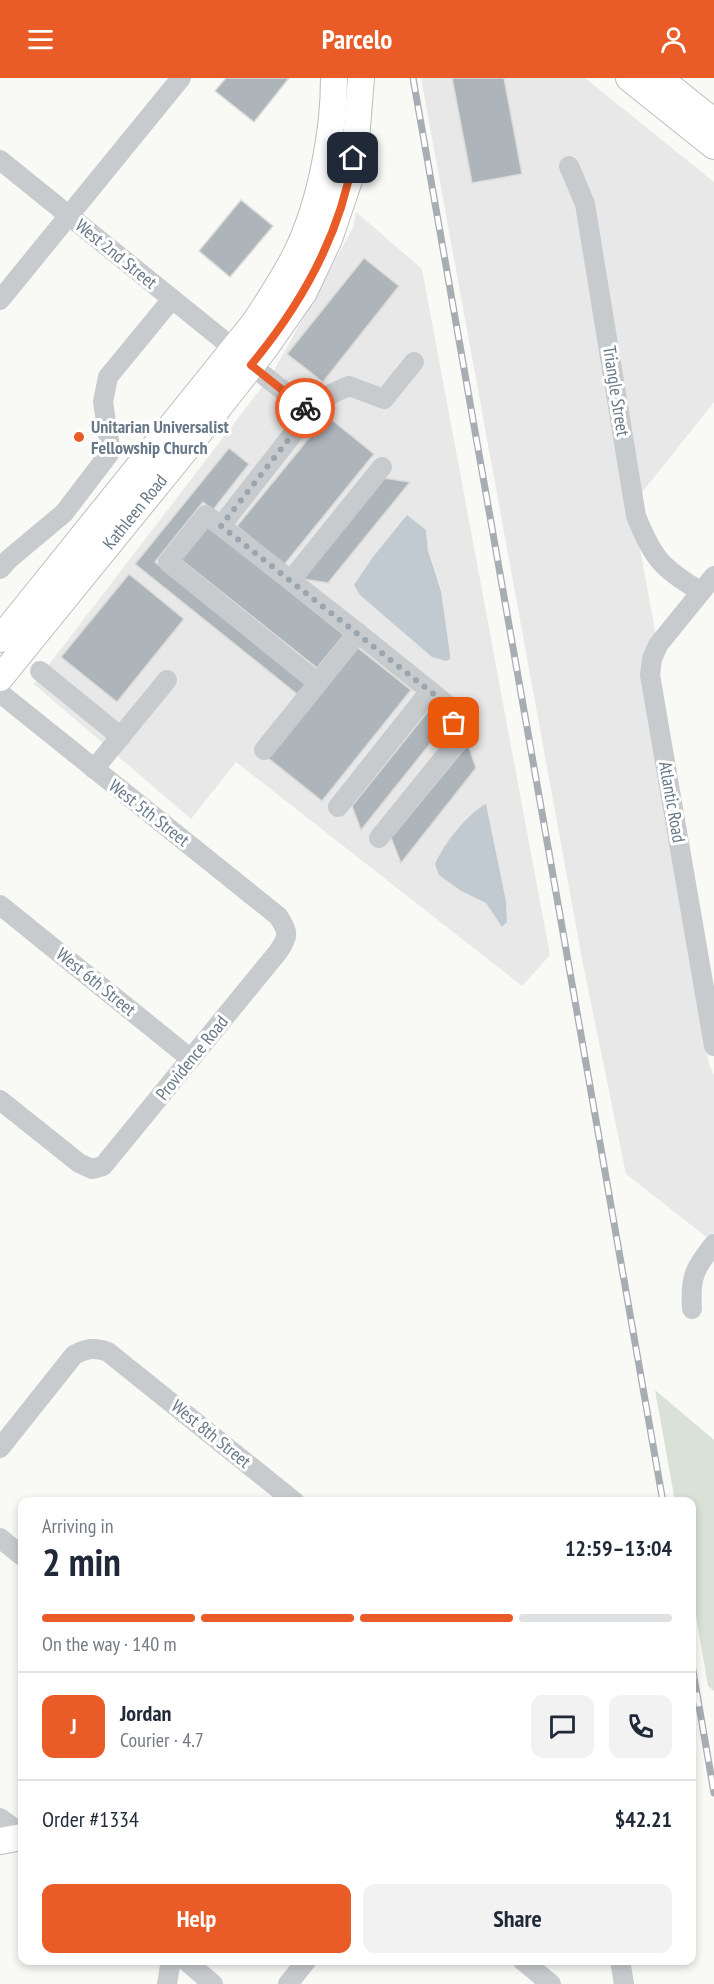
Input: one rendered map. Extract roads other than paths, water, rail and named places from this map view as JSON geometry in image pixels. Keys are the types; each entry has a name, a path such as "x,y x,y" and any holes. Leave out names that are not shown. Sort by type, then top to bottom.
{"main road":[{"name":"Kathleen Road","path":"0,639 242,357 255,322 298,250 311,214 325,161 334,106 334,78"},
{"name":"Kathleen Road","path":"0,678 190,444 200,416 227,379 232,366 242,357 265,348 304,292 329,239 350,177 361,78"},
{"path":"629,78 714,146"},
{"path":"659,78 714,122"},
{"path":"0,1842 18,1837"}],"street":[{"path":"0,300 181,78"},
{"name":"West 2nd Street","path":"0,160 310,412"},
{"name":"Triangle Street","path":"569,166 585,204 636,516 658,560 673,574 701,592"},
{"path":"0,569 64,513 109,454 103,402 108,377 172,299"},
{"path":"221,526 310,412 331,394 349,386 384,399 414,362"},
{"path":"291,580 382,467"},
{"path":"318,683 168,562 206,515 450,707 459,739 379,838"},
{"name":"Atlantic Road","path":"714,576 658,645 652,659 650,675 714,1046"},
{"path":"264,750 358,633"},
{"path":"40,671 121,737"},
{"path":"94,770 167,680"},
{"path":"338,807 430,691"},
{"name":"West 5th Street","path":"0,693 278,916 287,928 287,940"},
{"name":"West 6th Street","path":"0,905 191,1059"},
{"path":"697,937 714,928"},
{"name":"Providence Road","path":"0,1101 79,1163 92,1169 103,1166 287,940"},
{"path":"692,1309 690,1287 697,1265 714,1244"},
{"name":"West 8th Street","path":"0,1448 74,1355 85,1349 96,1347 108,1352 289,1497"},
{"path":"0,1538 18,1553"},
{"path":"0,1818 18,1833"},
{"path":"167,1984 170,1965"},
{"path":"190,1965 213,1984"},
{"path":"288,1984 303,1965"},
{"path":"528,1965 551,1984"},
{"path":"621,1965 624,1984"}],"railway":[{"path":"413,78 662,1497"},
{"path":"696,1688 714,1793"}],"place":[{"name":"Unitarian Universalist Fellowship Church","path":"79,437"}]}
